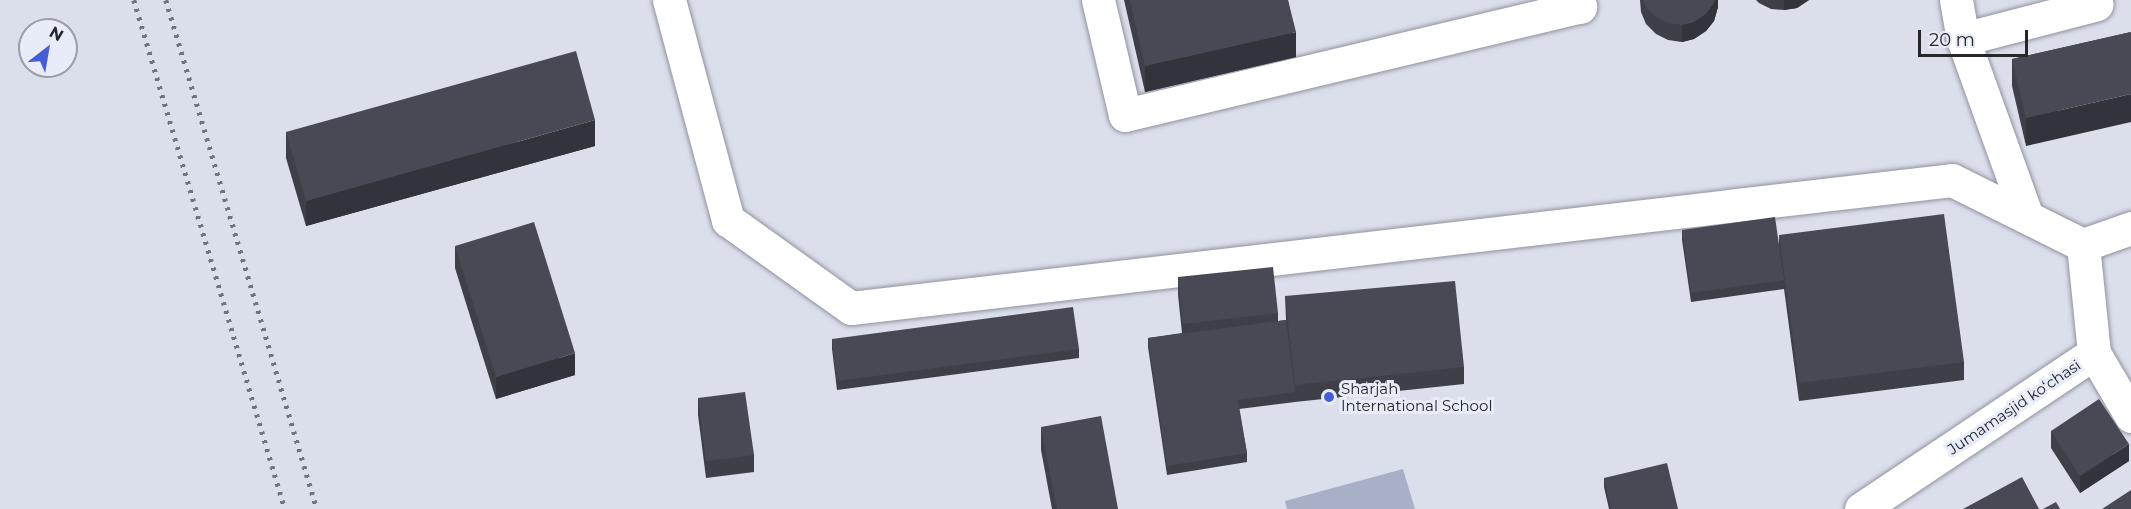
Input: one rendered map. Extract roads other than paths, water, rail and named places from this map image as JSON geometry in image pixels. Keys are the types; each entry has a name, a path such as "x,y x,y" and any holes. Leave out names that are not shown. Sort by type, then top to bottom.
{"street":[{"path":"669,0 728,220 851,308 1952,180 2083,245 2131,228"},
{"path":"1098,0 1125,115 1580,8 1578,0"},
{"path":"1956,0 1963,39 2027,217"},
{"path":"1963,39 2104,1"},
{"name":"Jumamasjid koʻchasi","path":"1861,509 2094,353 2083,245"},
{"path":"2094,353 2131,416"}],"railway":[{"path":"134,0 285,509"},
{"path":"166,0 317,509"}],"place":[{"name":"Sharjah International School","path":"1329,397"}]}
